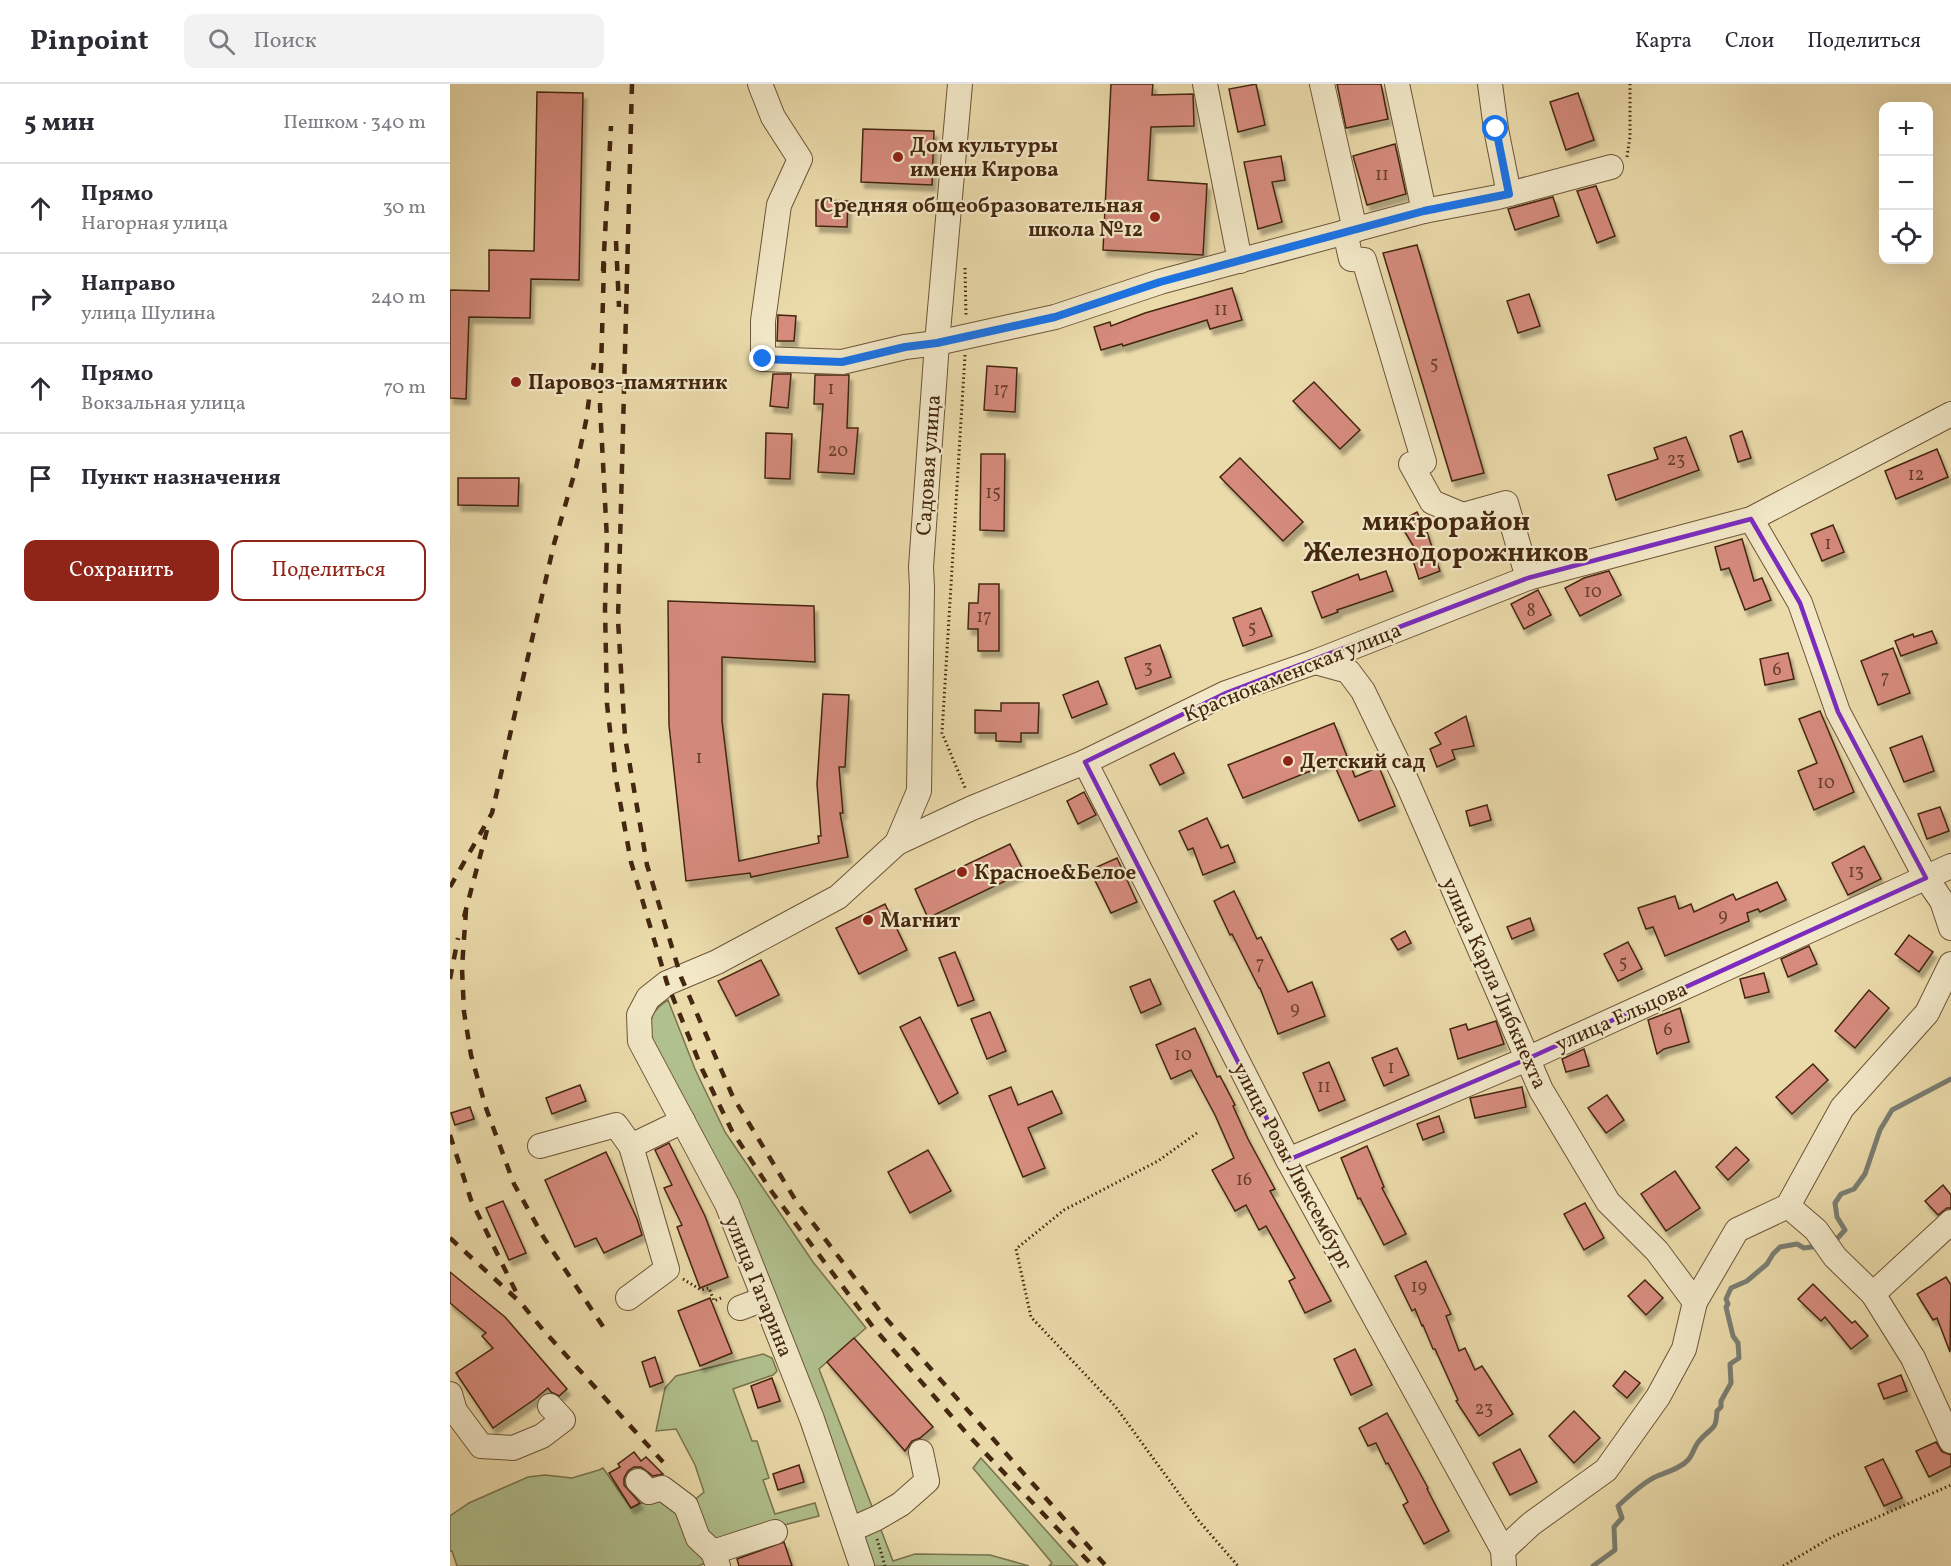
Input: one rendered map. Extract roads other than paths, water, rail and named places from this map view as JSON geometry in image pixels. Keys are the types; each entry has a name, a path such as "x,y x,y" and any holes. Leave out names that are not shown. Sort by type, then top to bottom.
{"street":[{"path":"760,84 773,117 801,159 779,205 762,321 763,359 842,362 1055,317 1160,282 1424,211 1509,194 1611,167"},
{"name":"Садовая улица","path":"897,843 919,792 921,567 937,343 960,84"},
{"path":"1205,84 1240,261"},
{"path":"1322,84 1350,231 1351,259 1364,260 1424,462 1411,464 1432,502 1463,515 1506,503 1528,578"},
{"path":"1397,84 1424,211"},
{"path":"1490,84 1509,194"},
{"name":"Краснокаменская улица","path":"639,1015 648,998 667,983 717,962 838,897 897,843 972,808 1085,762 1226,693 1315,662 1528,578 1751,519 1951,414"},
{"path":"1751,519 1800,603 1838,712 1926,878 1942,901 1951,928"},
{"name":"улица Карла Либкнехта","path":"1315,662 1348,671 1363,691 1407,782 1541,1090 1608,1202 1657,1251 1695,1302"},
{"name":"улица Розы Люксембург","path":"1085,762 1288,1161 1504,1558"},
{"name":"улица Ельцова","path":"1288,1161 1527,1059 1951,866"},
{"path":"1504,1558 1531,1524 1606,1470 1658,1397 1684,1348 1695,1302 1737,1230 1788,1206 1842,1108 1927,1013 1951,964"},
{"name":"улица Гагарина","path":"639,1015 640,1041 727,1204 812,1419 862,1566"},
{"path":"631,1146 683,1121"},
{"path":"540,1146 616,1125 631,1146 667,1269 628,1298"},
{"path":"1788,1206 1816,1230 1835,1257 1874,1294 1913,1358 1951,1441"},
{"path":"1874,1294 1951,1222"},
{"path":"731,1303 764,1299"},
{"path":"450,1394 455,1411 481,1446 513,1448 542,1436 563,1420 550,1406"},
{"path":"850,1530 901,1504 927,1480 921,1452"},
{"path":"638,1481 650,1492 662,1488 686,1506 699,1538 716,1559 775,1532"}],"waterway":[{"path":"1834,1242 1845,1230 1837,1217 1835,1203 1841,1194 1854,1189 1865,1174 1880,1130 1892,1110 1951,1079"},
{"path":"1593,1566 1615,1550 1614,1527 1622,1518 1618,1506 1645,1483 1685,1463 1698,1442 1714,1426 1717,1411 1731,1383 1730,1364 1739,1358 1738,1343 1733,1336 1726,1307 1728,1304 1726,1299 1731,1288 1747,1281 1767,1264 1780,1247 1797,1244 1804,1248 1819,1246"}],"railway":[{"path":"632,84 618,620 625,737 647,865 681,977 733,1097 796,1201 883,1315 1106,1566"},
{"path":"603,271 611,126"},
{"path":"616,241 619,307"},
{"path":"604,263 600,405 607,540 605,609 607,704 615,774 631,862 667,983 702,1069 732,1131 772,1192 873,1327 970,1437 1093,1566"},
{"path":"450,887 492,813 554,544 576,468 586,421 594,363"},
{"path":"464,917 487,830"},
{"path":"466,910 462,968 464,1012 471,1055 486,1108 514,1184 544,1238 606,1331"},
{"path":"450,979 458,938"},
{"path":"450,1135 471,1200 516,1292"},
{"path":"450,1238 521,1303 663,1462"}],"place":[{"name":"Дом культуры имени Кирова","path":"898,157"},
{"name":"Средняя общеобразовательная школа №12","path":"1155,217"},
{"name":"Паровоз-памятник","path":"516,382"},
{"name":"Детский сад","path":"1288,761"},
{"name":"Красное&Белое","path":"962,872"},
{"name":"Магнит","path":"868,920"}],"district":[{"name":"микрорайон Железнодорожников","path":"1446,536"}]}
